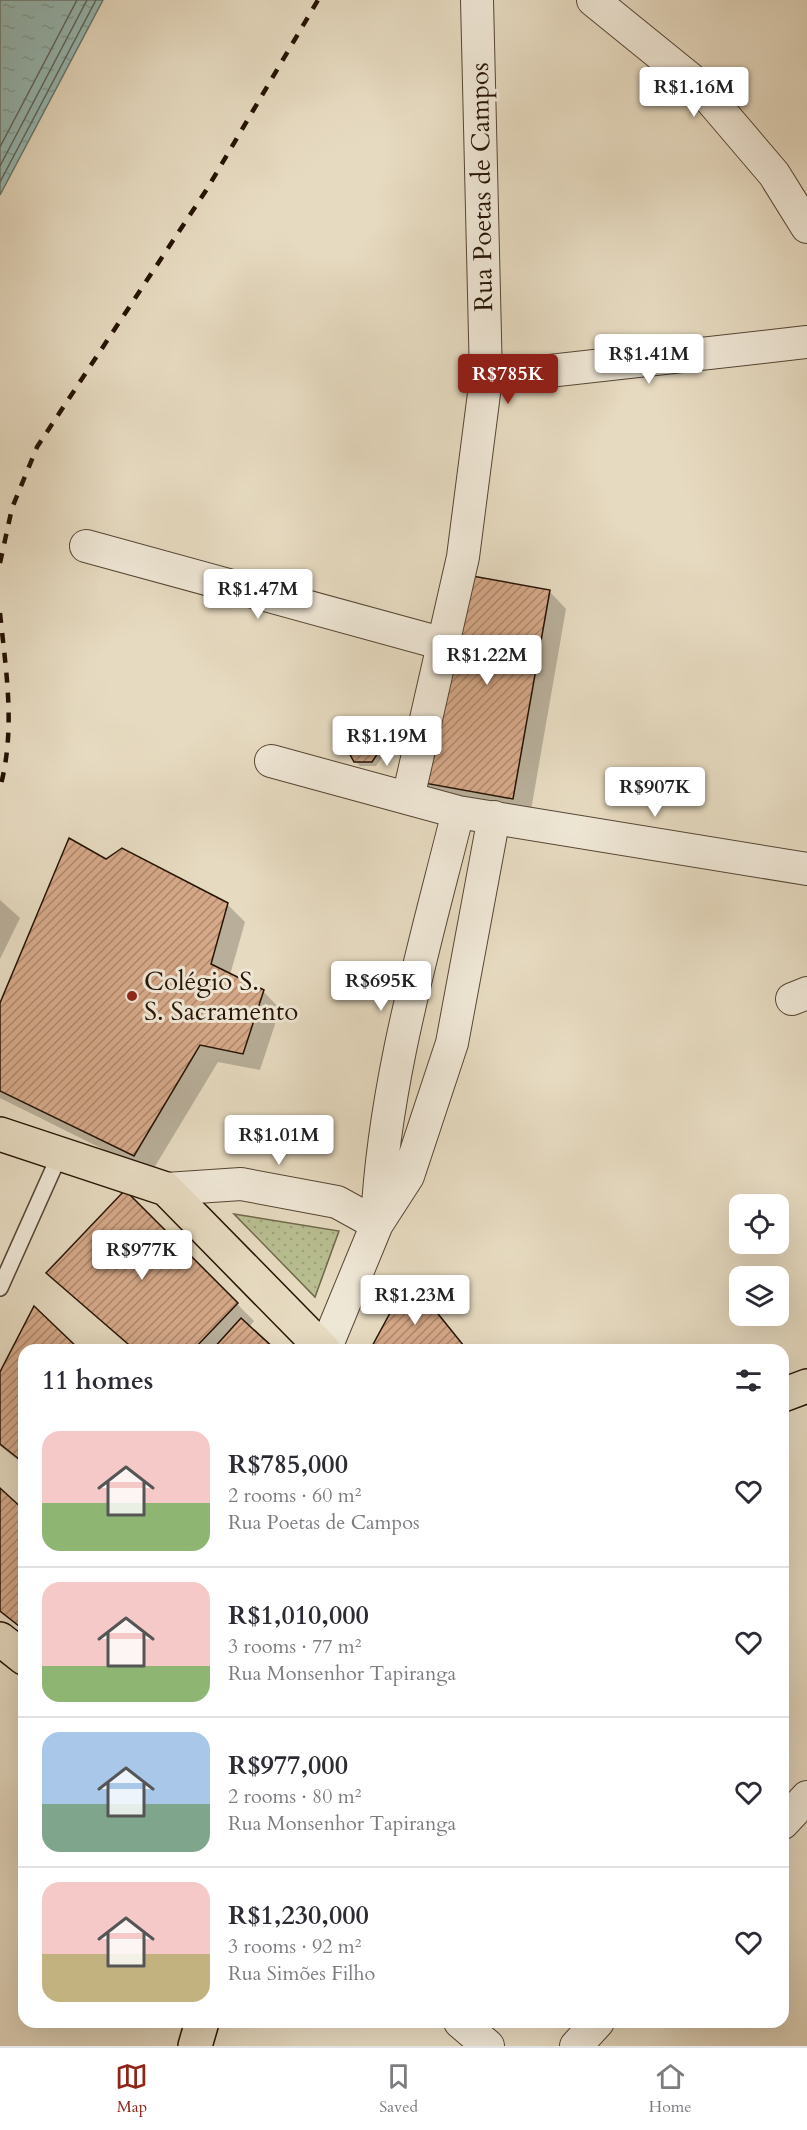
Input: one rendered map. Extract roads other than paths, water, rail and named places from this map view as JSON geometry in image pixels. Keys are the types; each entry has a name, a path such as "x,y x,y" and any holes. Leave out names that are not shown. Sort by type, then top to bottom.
{"main road":[{"path":"0,1134 165,1190 319,1344"},
{"path":"789,1393 807,1386"},
{"path":"0,1639 18,1653"},
{"path":"195,2046 200,2028"}],"street":[{"name":"Rua Poetas de Campos","path":"408,798 463,557 486,378 477,0"},
{"path":"593,0 699,87 774,174 807,227"},
{"path":"486,378 807,342"},
{"path":"86,546 444,644"},
{"path":"271,761 458,812 807,869"},
{"path":"377,1224 380,1167 403,1028 458,812"},
{"path":"327,1344 377,1224 408,1176 452,1043 494,817"},
{"path":"403,1028 452,1043"},
{"path":"165,1190 241,1184 337,1202 377,1224"},
{"path":"789,1816 807,1797"},
{"path":"467,2028 488,2046"},
{"path":"576,2046 592,2028"}],"lane":[{"path":"0,1288 60,1154"}],"water":[{"path":"0,0 103,0 0,195"}],"railway":[{"path":"0,563 12,508 37,447 207,189 318,0"},
{"path":"0,613 9,722 8,744 0,788"}],"place":[{"name":"Colégio S. S. Sacramento","path":"132,996"}]}
